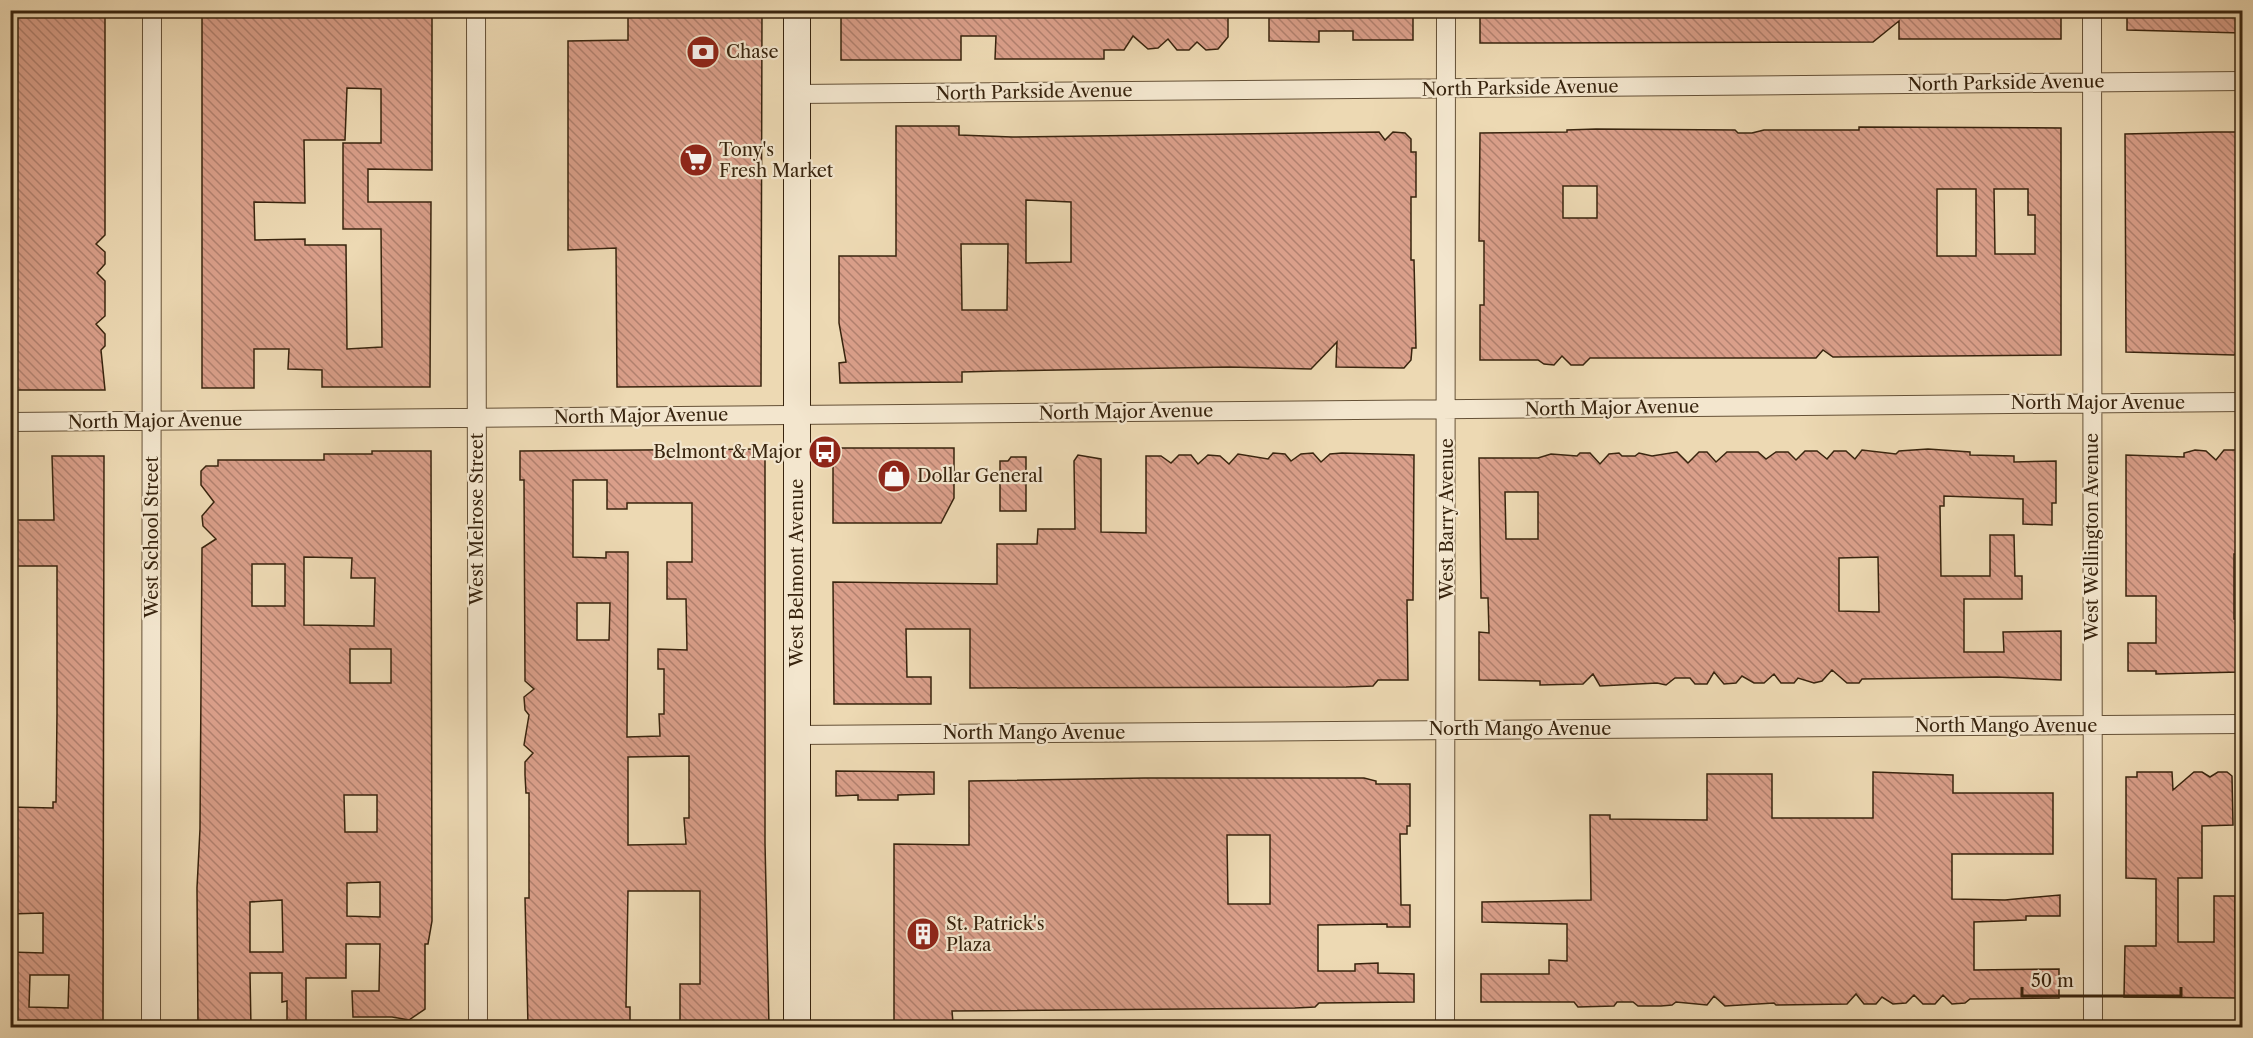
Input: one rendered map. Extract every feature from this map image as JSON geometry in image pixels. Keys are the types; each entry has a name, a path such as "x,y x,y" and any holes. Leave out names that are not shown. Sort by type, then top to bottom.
{"main road":[{"name":"West Belmont Avenue","path":"797,10 797,1028"}],"street":[{"name":"West School Street","path":"152,10 152,1028"},
{"name":"West Melrose Street","path":"476,10 478,1028"},
{"name":"West Barry Avenue","path":"1445,1028 1446,10"},
{"name":"West Wellington Avenue","path":"2092,10 2093,1028"},
{"name":"North Parkside Avenue","path":"797,94 2242,81"},
{"name":"North Major Avenue","path":"10,422 2242,402"},
{"name":"North Mango Avenue","path":"797,735 2242,724"}],"building":[{"path":"10,10 105,10 105,235 96,244 105,252 105,264 97,273 105,281 105,316 96,324 105,334 105,346 101,350 105,390 10,390"},
{"path":"202,10 427,10 427,13 432,14 432,170 368,169 368,202 431,202 430,387 322,387 322,370 288,369 289,349 254,349 254,388 202,388","holes":["347,88 381,89 381,143 343,143 343,229 381,229 382,347 347,349 346,245 305,245 305,239 255,240 254,202 305,203 304,140 345,140"]},
{"path":"628,10 762,10 761,386 617,387 616,248 568,250 568,41 628,40"},
{"path":"841,10 1228,10 1228,37 1218,49 1206,50 1197,42 1189,50 1177,50 1168,39 1158,48 1148,49 1133,36 1124,50 1104,50 1104,59 995,59 996,36 961,36 961,60 841,60"},
{"path":"1269,10 1307,10 1307,18 1315,18 1349,15 1349,10 1413,10 1413,40 1353,40 1353,31 1319,31 1319,42 1269,41"},
{"path":"1480,10 2061,10 2061,39 1899,39 1899,21 1873,42 1480,43"},
{"path":"2127,10 2242,10 2242,33 2127,30"},
{"path":"896,126 959,126 959,135 1012,137 1379,132 1385,140 1393,132 1405,133 1411,139 1411,152 1416,152 1416,197 1411,197 1411,260 1414,260 1416,348 1412,348 1411,360 1404,368 1336,367 1337,342 1311,369 1229,367 962,372 962,382 840,383 839,363 846,362 839,323 839,256 896,256","holes":["1026,200 1071,202 1071,262 1026,263","961,244 1008,244 1007,310 962,310"]},
{"path":"1859,127 2061,128 2061,355 1833,357 1823,350 1816,358 1590,358 1583,365 1571,365 1562,356 1554,365 1544,364 1538,360 1480,360 1480,305 1484,305 1484,241 1479,241 1480,133 1567,132 1567,130 1596,129 1735,130 1738,133 1764,130 1859,130","holes":["1563,186 1597,186 1597,218 1563,218","1937,189 1976,189 1976,256 1937,256","1994,189 2028,189 2028,215 2035,215 2035,254 1995,254"]},
{"path":"2242,132 2240,213 2242,213 2242,350 2234,355 2126,352 2125,134"},
{"name":"Dollar General","path":"839,448 954,448 954,498 941,523 833,523 833,454"},
{"path":"765,449 765,843 769,1027 680,1028 680,984 700,984 700,891 628,891 626,1007 630,1007 630,1027 528,1026 525,898 529,898 529,793 526,793 525,762 533,753 524,745 529,715 525,710 524,697 534,689 525,681 524,480 520,480 520,451","holes":["573,480 607,480 607,509 627,509 627,503 692,503 692,562 667,562 667,599 686,599 687,650 658,649 658,669 664,669 664,714 659,714 660,736 627,737 628,552 606,552 606,558 573,557","577,603 610,603 609,640 577,640","689,756 689,818 684,818 686,844 628,845 628,757"]},
{"path":"1928,449 1970,452 1970,455 2014,456 2014,462 2056,461 2056,503 2052,503 2052,525 2023,524 2023,499 1944,496 1944,506 1940,506 1941,576 1990,576 1990,535 2014,535 2015,576 2022,576 2022,599 1964,599 1964,652 2004,652 2003,632 2061,631 2061,680 1997,677 1862,679 1859,683 1847,683 1832,670 1822,681 1814,683 1798,678 1794,683 1781,683 1774,674 1764,683 1754,683 1742,676 1736,683 1724,684 1714,672 1707,684 1695,684 1690,678 1675,678 1666,685 1657,683 1600,686 1593,674 1583,684 1540,685 1540,681 1479,680 1479,632 1489,633 1488,598 1481,598 1479,458 1538,458 1551,454 1577,456 1580,453 1590,453 1600,464 1609,454 1635,456 1639,453 1652,456 1677,452 1688,463 1699,452 1707,452 1716,462 1727,452 1758,452 1766,459 1776,452 1788,452 1796,460 1805,451 1817,451 1827,459 1834,451 1846,451 1855,459 1862,450 1896,454 1899,451","holes":["1505,492 1538,492 1538,539 1506,539","1878,557 1879,612 1839,611 1839,558"]},
{"path":"2195,450 2206,451 2216,460 2224,450 2239,450 2242,554 2234,554 2234,619 2239,619 2239,672 2156,674 2156,671 2128,671 2128,643 2156,643 2156,596 2126,596 2126,455 2184,457 2184,453"},
{"path":"372,451 431,451 432,921 428,944 425,944 425,1009 409,1020 392,1017 353,1017 352,991 379,991 380,944 346,944 346,978 306,978 306,1028 287,1028 287,1001 282,1002 282,973 250,973 251,1028 198,1028 197,888 200,829 202,548 216,539 203,526 202,516 214,502 201,485 201,471 206,466 218,466 218,460 324,460 324,454 372,454","holes":["304,557 352,558 351,578 375,578 374,626 304,625","252,564 285,564 285,606 252,606","350,649 391,649 391,683 350,683","344,795 377,795 377,832 345,832","380,882 380,917 347,916 347,883","282,900 283,952 250,952 250,902"]},
{"path":"1273,453 1285,454 1291,461 1301,454 1313,453 1321,462 1330,454 1342,453 1414,455 1413,600 1407,600 1408,680 1378,680 1373,686 1346,687 970,688 970,629 906,629 907,677 931,677 931,704 834,704 833,582 997,584 997,544 1037,544 1038,529 1075,529 1074,461 1078,455 1101,459 1101,532 1146,533 1146,456 1161,456 1171,463 1179,455 1191,455 1198,464 1208,455 1220,456 1229,464 1238,454 1268,459"},
{"path":"52,456 104,456 103,1028 10,1028 10,952 43,953 43,913 10,914 10,807 53,808 53,802 56,802 57,566 10,566 10,520 54,520","holes":["30,975 69,975 68,1008 29,1007"]},
{"path":"1011,457 1026,457 1026,511 1000,511 1000,461 1008,461"},
{"path":"836,771 934,772 934,794 898,795 898,800 858,800 858,795 836,796"},
{"path":"1873,772 1953,775 1953,793 2053,793 2053,854 1952,854 1952,899 2005,900 2060,895 2060,916 2026,916 2026,920 1974,922 1974,970 2059,969 2059,998 1970,999 1965,1003 1952,1004 1943,995 1935,1004 1923,1004 1914,995 1906,1003 1893,1004 1882,997 1876,1004 1864,1004 1856,994 1847,1004 1776,1005 1774,1003 1725,1006 1714,996 1707,1005 1676,1002 1672,1005 1638,1006 1633,1002 1617,1002 1614,1006 1578,1007 1574,1002 1481,1002 1481,974 1549,974 1549,960 1567,961 1567,924 1482,922 1482,902 1591,900 1590,815 1610,815 1610,819 1707,820 1707,774 1772,774 1772,818 1873,818"},
{"path":"2137,772 2172,772 2173,790 2194,772 2202,772 2210,777 2218,772 2227,772 2232,776 2233,825 2202,826 2202,878 2178,878 2178,942 2214,942 2214,896 2235,896 2235,947 2240,947 2240,998 2124,997 2125,946 2156,946 2156,879 2126,878 2126,777 2137,777"},
{"path":"1364,778 1376,781 1376,784 1410,784 1410,826 1407,826 1407,834 1400,834 1401,905 1410,905 1410,927 1387,927 1387,924 1318,925 1318,971 1355,971 1355,964 1378,963 1378,973 1414,974 1414,1002 1319,1003 1315,1007 1295,1008 952,1011 953,1023 894,1023 894,844 969,845 969,781","holes":["1227,835 1270,835 1270,904 1228,904"]}],"place":[{"name":"Chase","path":"703,52"},
{"name":"Tony's Fresh Market","path":"696,160"},
{"name":"Belmont & Major","path":"825,452"},
{"name":"Dollar General","path":"894,476"},
{"name":"St. Patrick's Plaza","path":"923,934"}]}
